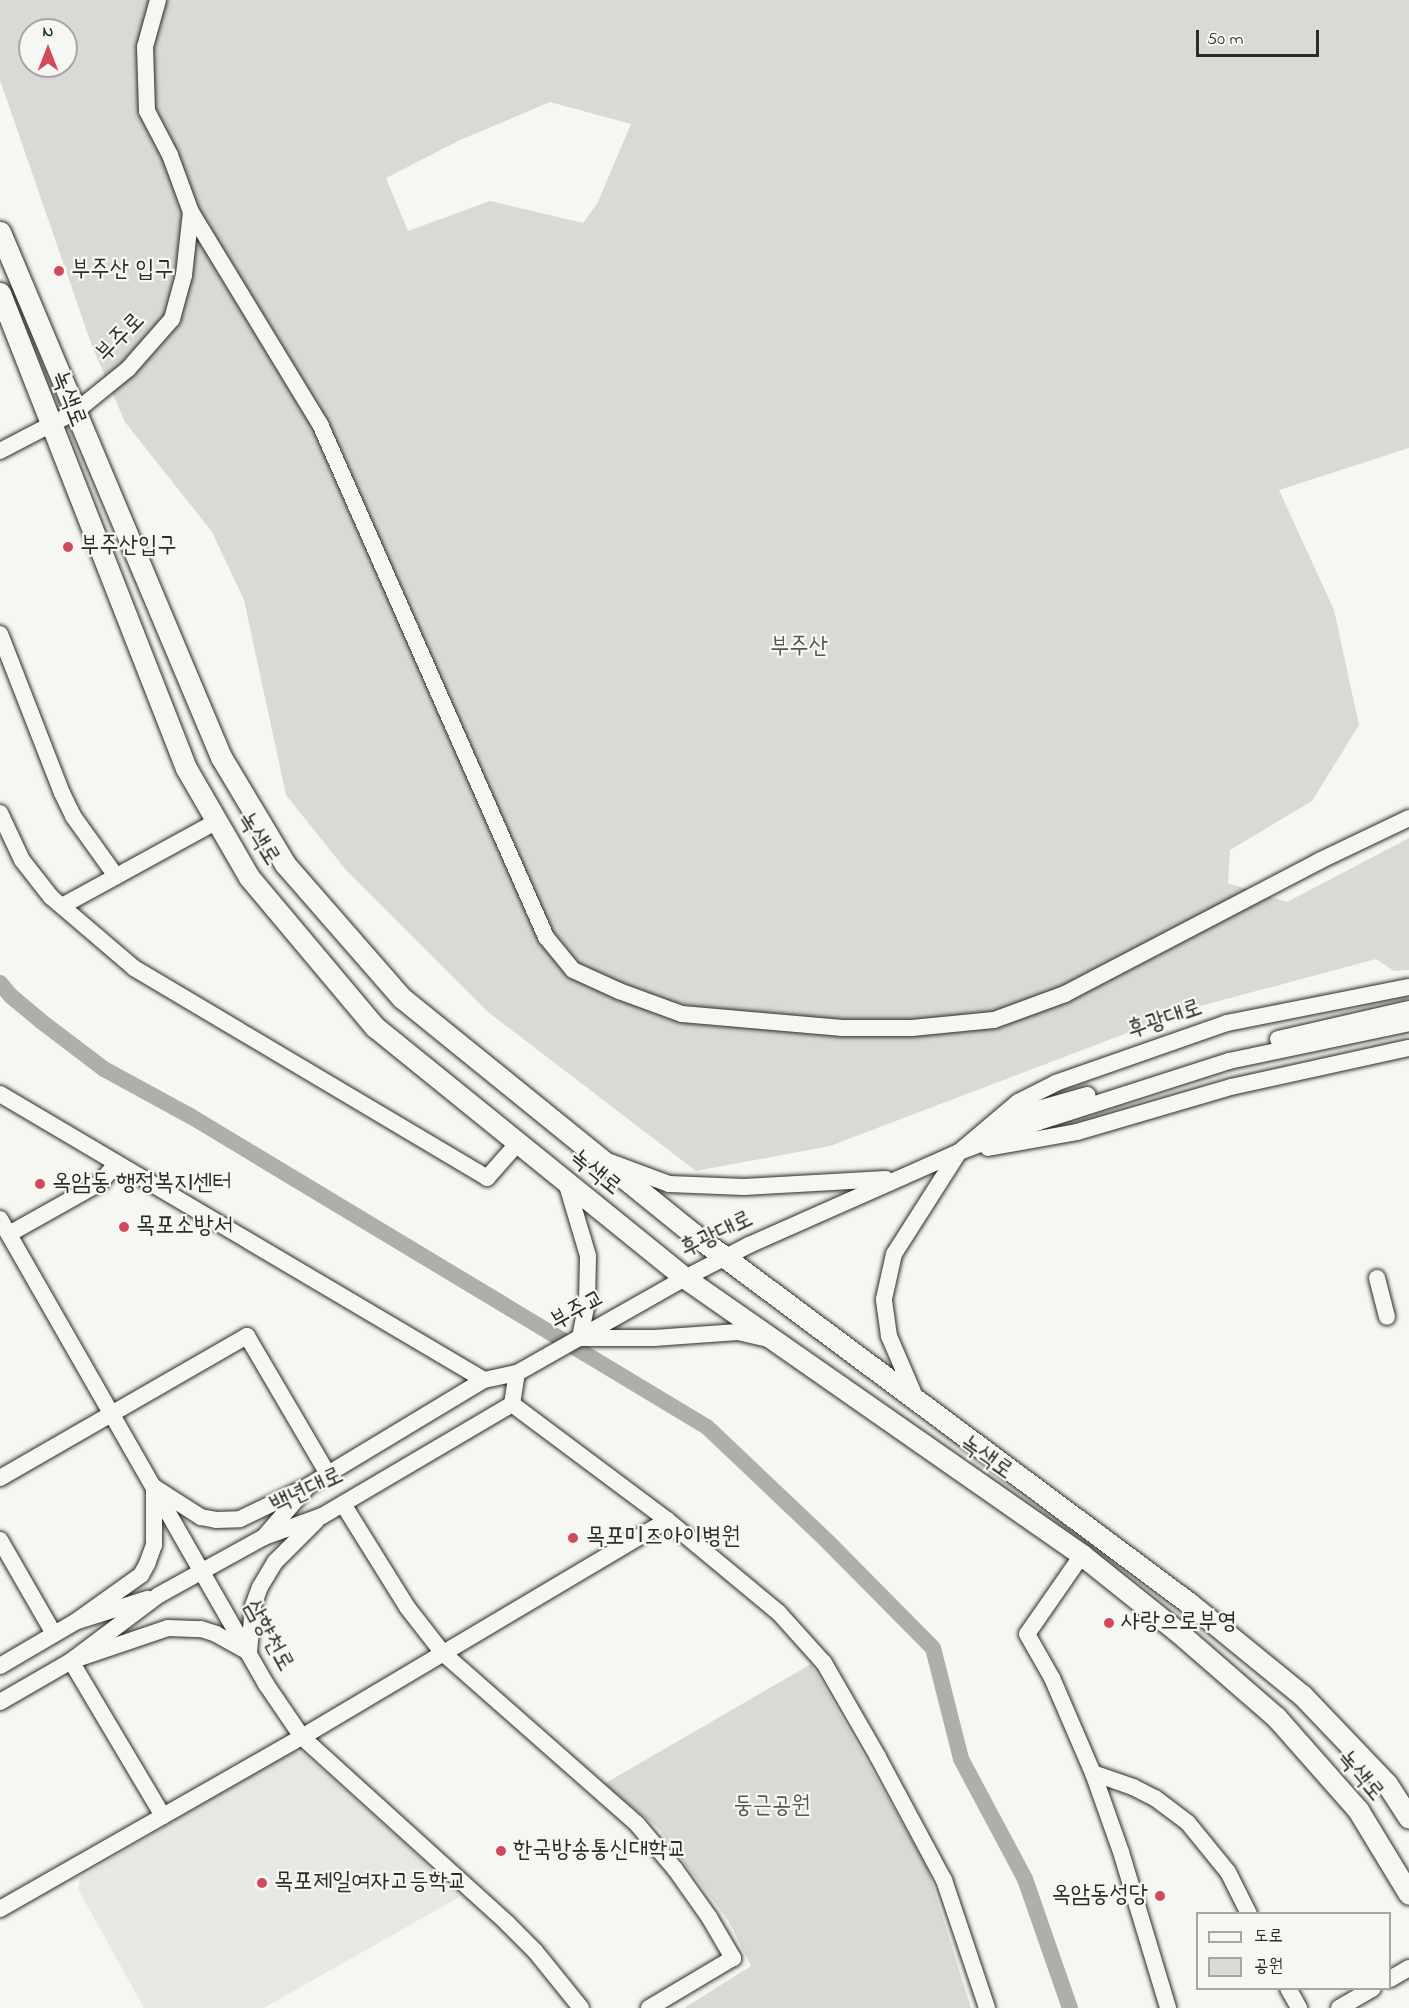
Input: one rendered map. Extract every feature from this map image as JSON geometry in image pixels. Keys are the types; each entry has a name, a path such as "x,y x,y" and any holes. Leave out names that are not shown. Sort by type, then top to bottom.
{"main road":[{"name":"녹색로","path":"0,232 221,757 285,864 402,998 601,1159 916,1400 1189,1603 1302,1695 1387,1784 1409,1818"},
{"name":"녹색로","path":"0,293 186,768 249,877 375,1027 685,1278 1082,1555 1177,1631 1276,1717 1358,1810 1409,1894"}],"street":[{"path":"158,0 145,47 147,111 170,155 191,212 321,424 546,938 573,970 619,991 682,1014 842,1028 912,1028 994,1020 1065,994 1319,861 1409,818"},
{"name":"부주로","path":"0,451 75,412 128,369 172,319 184,275 191,212"},
{"path":"0,634 73,816 116,876"},
{"path":"0,813 22,860 62,906 134,968 488,1178 518,1143"},
{"path":"62,906 217,821"},
{"name":"후광대로","path":"959,1152 1018,1102 1056,1083 1227,1023 1409,987"},
{"name":"후광대로","path":"959,1152 1024,1113 1227,1051 1409,1009"},
{"name":"후광대로","path":"662,1291 729,1258 749,1245 959,1152 1039,1122 1229,1061 1409,1023"},
{"name":"후광대로","path":"959,1152 1077,1132 1231,1087 1409,1048"},
{"path":"0,1095 484,1380"},
{"path":"916,1400 889,1336 884,1299 894,1254 959,1152"},
{"path":"601,1159 669,1184 744,1187 899,1178"},
{"path":"4,1227 100,1184 117,1163"},
{"path":"566,1182 585,1245 589,1276 580,1338 654,1338 738,1332 772,1340"},
{"name":"삼향천로","path":"4,1227 266,1684 302,1737 507,1923 535,1951 581,2008"},
{"path":"1377,1278 1387,1317"},
{"name":"부주교","path":"484,1380 517,1373 662,1291"},
{"path":"0,1478 247,1336 328,1474"},
{"path":"517,1373 512,1404 667,1520 779,1613 824,1663 908,1810 944,1880 987,2008"},
{"name":"백년대로","path":"264,1537 308,1486 484,1380"},
{"name":"백년대로","path":"264,1537 322,1516 512,1404"},
{"path":"154,1487 201,1517 216,1521 246,1516 308,1486"},
{"path":"0,1666 75,1622 141,1575 154,1545 154,1487"},
{"path":"343,1504 407,1607 443,1653 637,1824 675,1869 733,1958 649,2008"},
{"path":"71,1661 168,1628 201,1629 216,1634 249,1652 253,1606 260,1587 275,1562 322,1516"},
{"path":"0,1909 302,1737 667,1520"},
{"path":"0,1702 71,1661 159,1596 264,1537"},
{"path":"0,1540 54,1634"},
{"path":"1082,1555 1027,1634 1062,1698 1093,1773 1121,1852 1168,2008"},
{"path":"75,1622 159,1596"},
{"path":"71,1661 163,1816"},
{"path":"1093,1773 1133,1786 1155,1798 1188,1823 1228,1872 1249,1912"},
{"path":"1391,1978 1409,1968"},
{"path":"1289,1990 1299,2008"},
{"path":"1339,2008 1371,1990"}],"shaded area":[{"name":"목포제일여자고등학교","path":"290,1751 305,1755 402,1841 459,1897 264,2008 144,2008 78,1889 80,1878"}],"green space":[{"name":"부주산","path":"0,0 1409,0 1409,448 1279,490 1334,610 1359,725 1312,801 1230,850 1228,883 1287,902 1409,838 1409,970 1394,971 1376,959 1193,1008 830,1146 696,1171 488,1012 346,870 286,795 244,600 212,532 125,422 92,346 0,80","holes":["550,102 631,124 597,204 583,223 490,201 408,231 386,178 460,140"]},
{"name":"둥근공원","path":"811,1664 927,1867 971,2008 684,2008 751,1966 728,1920 658,1828 604,1784"}],"waterway":[{"path":"0,983 11,996 42,1022 104,1069 192,1117 707,1427 828,1542 933,1648 961,1759 1025,1879 1070,2008"}],"place":[{"name":"부주산 입구","path":"59,271"},
{"name":"부주산입구","path":"68,547"},
{"name":"옥암동 행정복지센터","path":"40,1184"},
{"name":"목포소방서","path":"124,1227"},
{"name":"목포미즈아이병원","path":"573,1538"},
{"name":"사랑으로부영","path":"1109,1623"},
{"name":"한국방송통신대학교","path":"501,1851"},
{"name":"목포제일여자고등학교","path":"262,1883"},
{"name":"옥암동성당","path":"1160,1896"}]}
